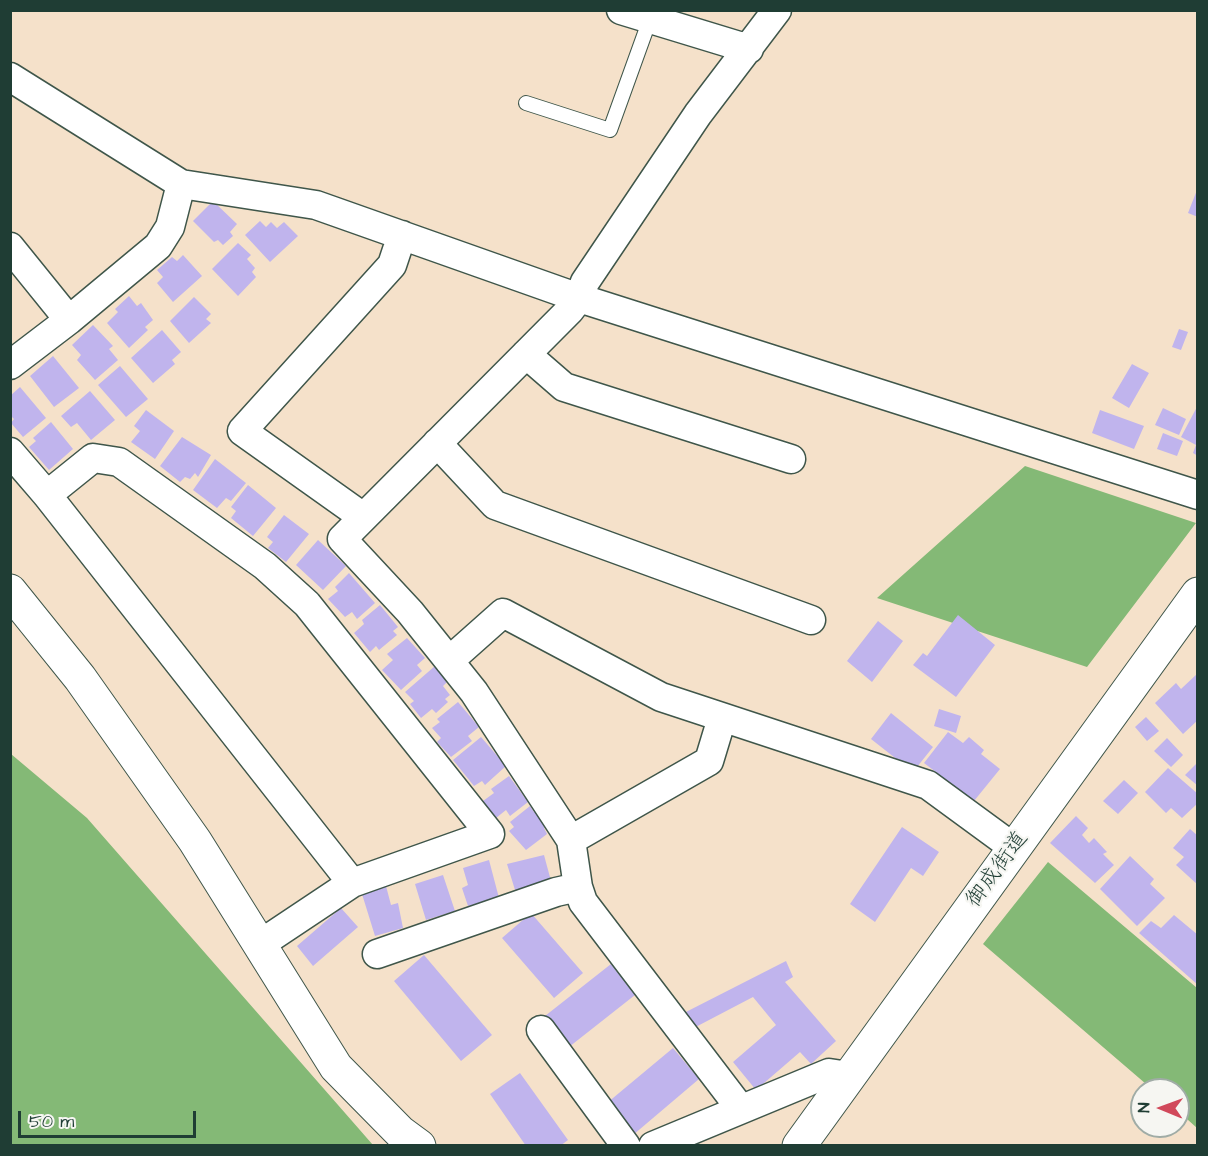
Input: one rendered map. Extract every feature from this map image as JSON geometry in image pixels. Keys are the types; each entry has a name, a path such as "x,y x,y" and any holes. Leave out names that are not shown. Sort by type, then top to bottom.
{"street":[{"path":"740,1108 583,902 578,887 571,840 474,692 410,612 342,539 570,310 579,298 585,282 698,114 777,10"},
{"path":"639,14 748,49"},
{"path":"10,77 181,184 316,205 579,298 1197,495"},
{"path":"10,365 69,320 158,246 170,228 181,184"},
{"path":"363,517 242,431 392,265 402,235"},
{"path":"10,247 69,320"},
{"path":"526,354 564,387 791,459"},
{"path":"437,442 495,505 811,620"},
{"path":"10,452 352,884"},
{"path":"46,495 93,458 119,462 265,566 307,604 490,834 352,884 259,945"},
{"path":"10,591 80,678 188,831 336,1067 400,1132 419,1146"},
{"name":"御成街道","path":"799,1146 1197,594"},
{"path":"449,661 503,613 662,698 928,785 1014,848"},
{"path":"571,840 709,761 722,718"},
{"path":"377,954 556,892 578,887"},
{"path":"541,1030 626,1146"},
{"path":"653,1146 829,1073 849,1076"}],"lane":[{"path":"526,103 610,130 639,14"}],"green space":[{"path":"1025,466 1196,523 1087,667 877,598"},
{"path":"11,754 87,818 373,1145 11,1145"},
{"path":"1048,862 1197,988 1197,1128 1190,1122 1190,1078 1139,1078 983,944"}],"building":[{"path":"1198,190 1198,217 1188,213"},
{"path":"213,201 237,224 230,232 233,236 223,245 218,240 214,242 193,221"},
{"path":"260,221 266,227 271,222 277,228 284,222 298,236 270,262 245,235"},
{"path":"238,243 251,255 247,259 255,268 252,272 256,277 238,296 212,269"},
{"path":"183,255 202,276 173,302 157,283 163,277 157,270 172,257 177,261"},
{"path":"129,296 137,306 141,303 153,320 145,327 148,330 129,348 107,323 118,312 115,309"},
{"path":"194,297 211,314 206,319 211,323 189,343 170,321"},
{"path":"93,325 113,346 109,349 118,360 95,380 77,360 81,355 72,345"},
{"path":"1179,329 1188,332 1181,350 1172,347"},
{"path":"162,330 181,352 172,360 175,364 153,383 131,358"},
{"path":"53,356 79,388 54,407 30,376"},
{"path":"1132,364 1149,373 1129,408 1112,398"},
{"path":"120,366 148,399 126,417 98,385"},
{"path":"20,387 46,418 23,437 11,423 14,419 10,415 10,396"},
{"path":"90,391 115,420 91,440 77,423 71,427 61,416"},
{"path":"1198,405 1198,456 1193,453 1196,445 1181,437"},
{"path":"1163,408 1186,419 1179,435 1155,425"},
{"path":"146,410 174,431 155,459 131,442 140,431 134,426"},
{"path":"1100,410 1144,426 1134,449 1092,433"},
{"path":"51,422 73,449 49,470 29,447 36,441 33,438"},
{"path":"1163,433 1183,441 1177,456 1157,449"},
{"path":"182,437 211,455 198,477 195,473 190,479 185,477 180,482 160,466"},
{"path":"215,459 246,483 231,501 226,498 217,508 193,490"},
{"path":"248,485 276,508 253,536 231,518 236,511 231,507"},
{"path":"284,515 309,534 286,562 268,548 273,542 267,537"},
{"path":"318,540 346,566 323,590 296,565"},
{"path":"349,573 375,603 357,619 352,612 345,617 328,599 338,591 335,587"},
{"path":"380,605 398,627 393,631 397,635 379,650 376,646 370,652 354,633 364,624 362,620"},
{"path":"958,615 995,645 956,697 913,665 923,653 927,656"},
{"path":"878,621 903,641 872,682 847,661"},
{"path":"407,638 425,658 417,665 422,671 401,690 382,670 393,660 387,654"},
{"path":"435,666 448,681 443,686 450,695 445,699 448,702 436,713 432,709 421,718 410,704 414,701 405,692"},
{"path":"1198,673 1198,720 1183,734 1155,703 1176,683 1181,689"},
{"path":"458,702 479,727 468,736 472,741 451,757 437,742 441,738 432,728 440,722 437,719"},
{"path":"939,709 961,716 956,733 934,726"},
{"path":"891,713 933,747 913,772 871,739"},
{"path":"1146,717 1159,731 1147,741 1135,727"},
{"path":"948,732 963,743 969,737 984,750 981,754 1000,769 974,801 924,763"},
{"path":"481,737 506,766 485,785 482,781 474,786 453,760"},
{"path":"1167,738 1183,755 1171,767 1154,751"},
{"path":"1198,762 1198,786 1185,775"},
{"path":"1168,768 1198,794 1198,803 1182,818 1171,808 1166,813 1145,792"},
{"path":"509,776 528,802 510,816 506,810 496,818 483,801 494,793 491,789"},
{"path":"1124,780 1138,793 1118,814 1103,801"},
{"path":"530,806 534,812 540,808 548,824 544,828 547,834 526,850 509,831 514,827 510,822"},
{"path":"1076,816 1088,828 1082,835 1089,843 1094,838 1107,852 1103,854 1114,865 1095,883 1050,843"},
{"path":"902,827 939,852 923,876 911,868 875,922 850,904"},
{"path":"1190,829 1198,836 1198,885 1176,865 1184,857 1173,848"},
{"path":"544,855 551,881 515,890 507,864"},
{"path":"1130,856 1154,879 1150,884 1165,898 1137,926 1100,889"},
{"path":"489,860 499,898 468,906 462,888 468,885 463,868"},
{"path":"443,875 455,911 426,920 415,884"},
{"path":"386,886 391,905 398,903 403,928 375,936 362,894"},
{"path":"341,908 358,927 313,966 297,946"},
{"path":"531,913 583,973 554,998 502,938"},
{"path":"1174,915 1198,935 1198,985 1139,933 1151,921 1161,928"},
{"path":"424,955 492,1035 461,1061 394,981"},
{"path":"786,961 793,977 785,982 836,1041 811,1064 800,1052 756,1090 733,1062 776,1025 753,997 688,1031 680,1015"},
{"path":"611,964 635,995 569,1047 545,1016"},
{"path":"673,1048 699,1079 633,1135 607,1103"},
{"path":"520,1073 568,1140 560,1146 526,1146 490,1094"}]}
